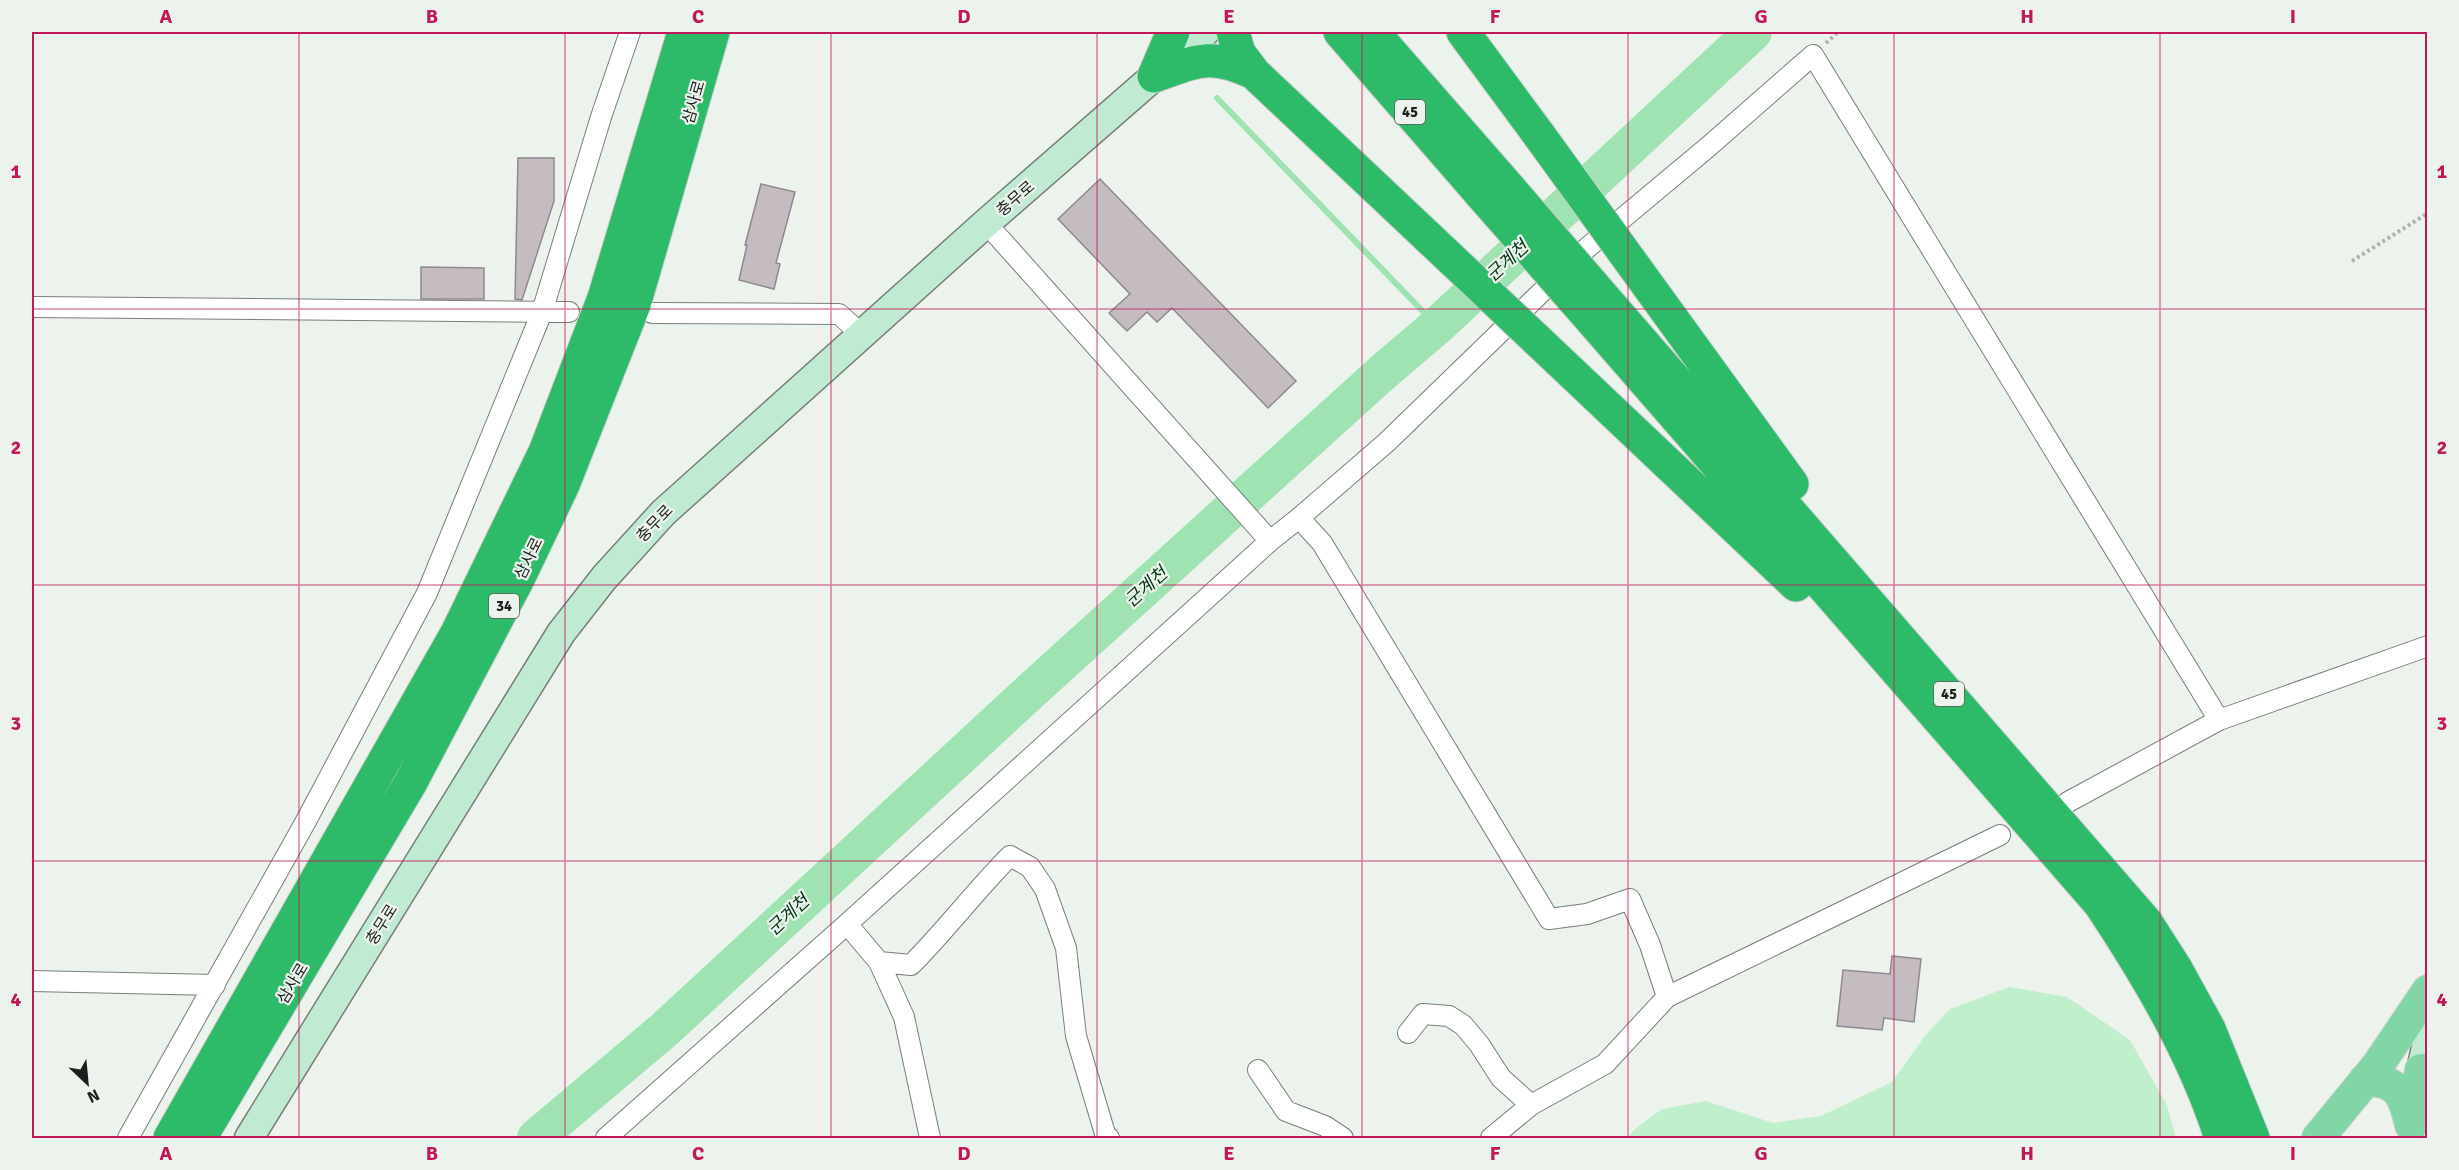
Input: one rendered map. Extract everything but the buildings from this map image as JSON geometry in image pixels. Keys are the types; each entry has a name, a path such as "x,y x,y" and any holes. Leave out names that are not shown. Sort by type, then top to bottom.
{"highway":[{"name":"삼사로","path":"170,1138 457,633 545,452 604,298 684,32"},
{"name":"삼사로","path":"200,1138 411,782 519,578 563,485 634,305 713,32"},
{"path":"1154,76 1173,32"},
{"path":"1233,32 1239,53 1254,73 1934,714"},
{"name":"45","path":"1340,32 1488,183 1583,292 1934,714 2100,904 2135,956 2170,1017 2196,1071 2222,1138"},
{"name":"45","path":"1373,32 1488,183"},
{"path":"1463,32 1920,660"},
{"path":"1154,76 1192,63 1217,60 1232,63 1254,73"},
{"name":"45","path":"1583,292 1920,660 2145,922 2176,969 2209,1029 2253,1138"}],"main road":[{"path":"2318,1138 2378,1065 2427,990"},
{"path":"2410,1132 2424,1069"},
{"path":"2365,1080 2379,1080 2393,1086 2404,1098 2410,1132"}],"street":[{"path":"128,1138 306,821 427,593 542,312 601,117 630,32"},
{"name":"충무로","path":"249,1138 561,633 604,578 663,513 986,223 1205,32"},
{"path":"606,1138 847,924 1270,541 1387,442 1587,248 1813,55 2219,720"},
{"path":"986,223 1270,541"},
{"path":"32,307 569,312"},
{"path":"652,313 839,314 862,335"},
{"path":"1299,518 1322,543 1549,919 1587,914 1630,899 1650,945 1667,997"},
{"path":"2068,802 2219,720 2427,646"},
{"path":"1491,1138 1531,1105 1605,1064 1667,997 2000,835"},
{"path":"879,962 911,965 933,943 983,883 1010,856 1030,867 1045,889 1066,948 1076,1036 1097,1110 1106,1137 1109,1138"},
{"path":"847,924 879,962 904,1017 930,1138"},
{"path":"32,981 214,985"},
{"path":"1408,1033 1422,1014 1449,1016 1463,1025 1479,1044 1501,1078 1531,1105"},
{"path":"2424,1069 2427,1038"},
{"path":"1258,1070 1286,1111 1325,1126 1343,1138"}],"path":[{"path":"2352,261 2427,213"}],"green space":[{"path":"2009,987 2067,997 2130,1040 2167,1105 2176,1138 1627,1138 1635,1129 1662,1109 1706,1101 1773,1123 1821,1116 1892,1082 1924,1037 1950,1009"}],"waterway":[{"name":"군계천","path":"536,1138 664,1030 1033,689 1383,372 1437,326 1753,32"},
{"path":"1217,98 1437,326"}]}
